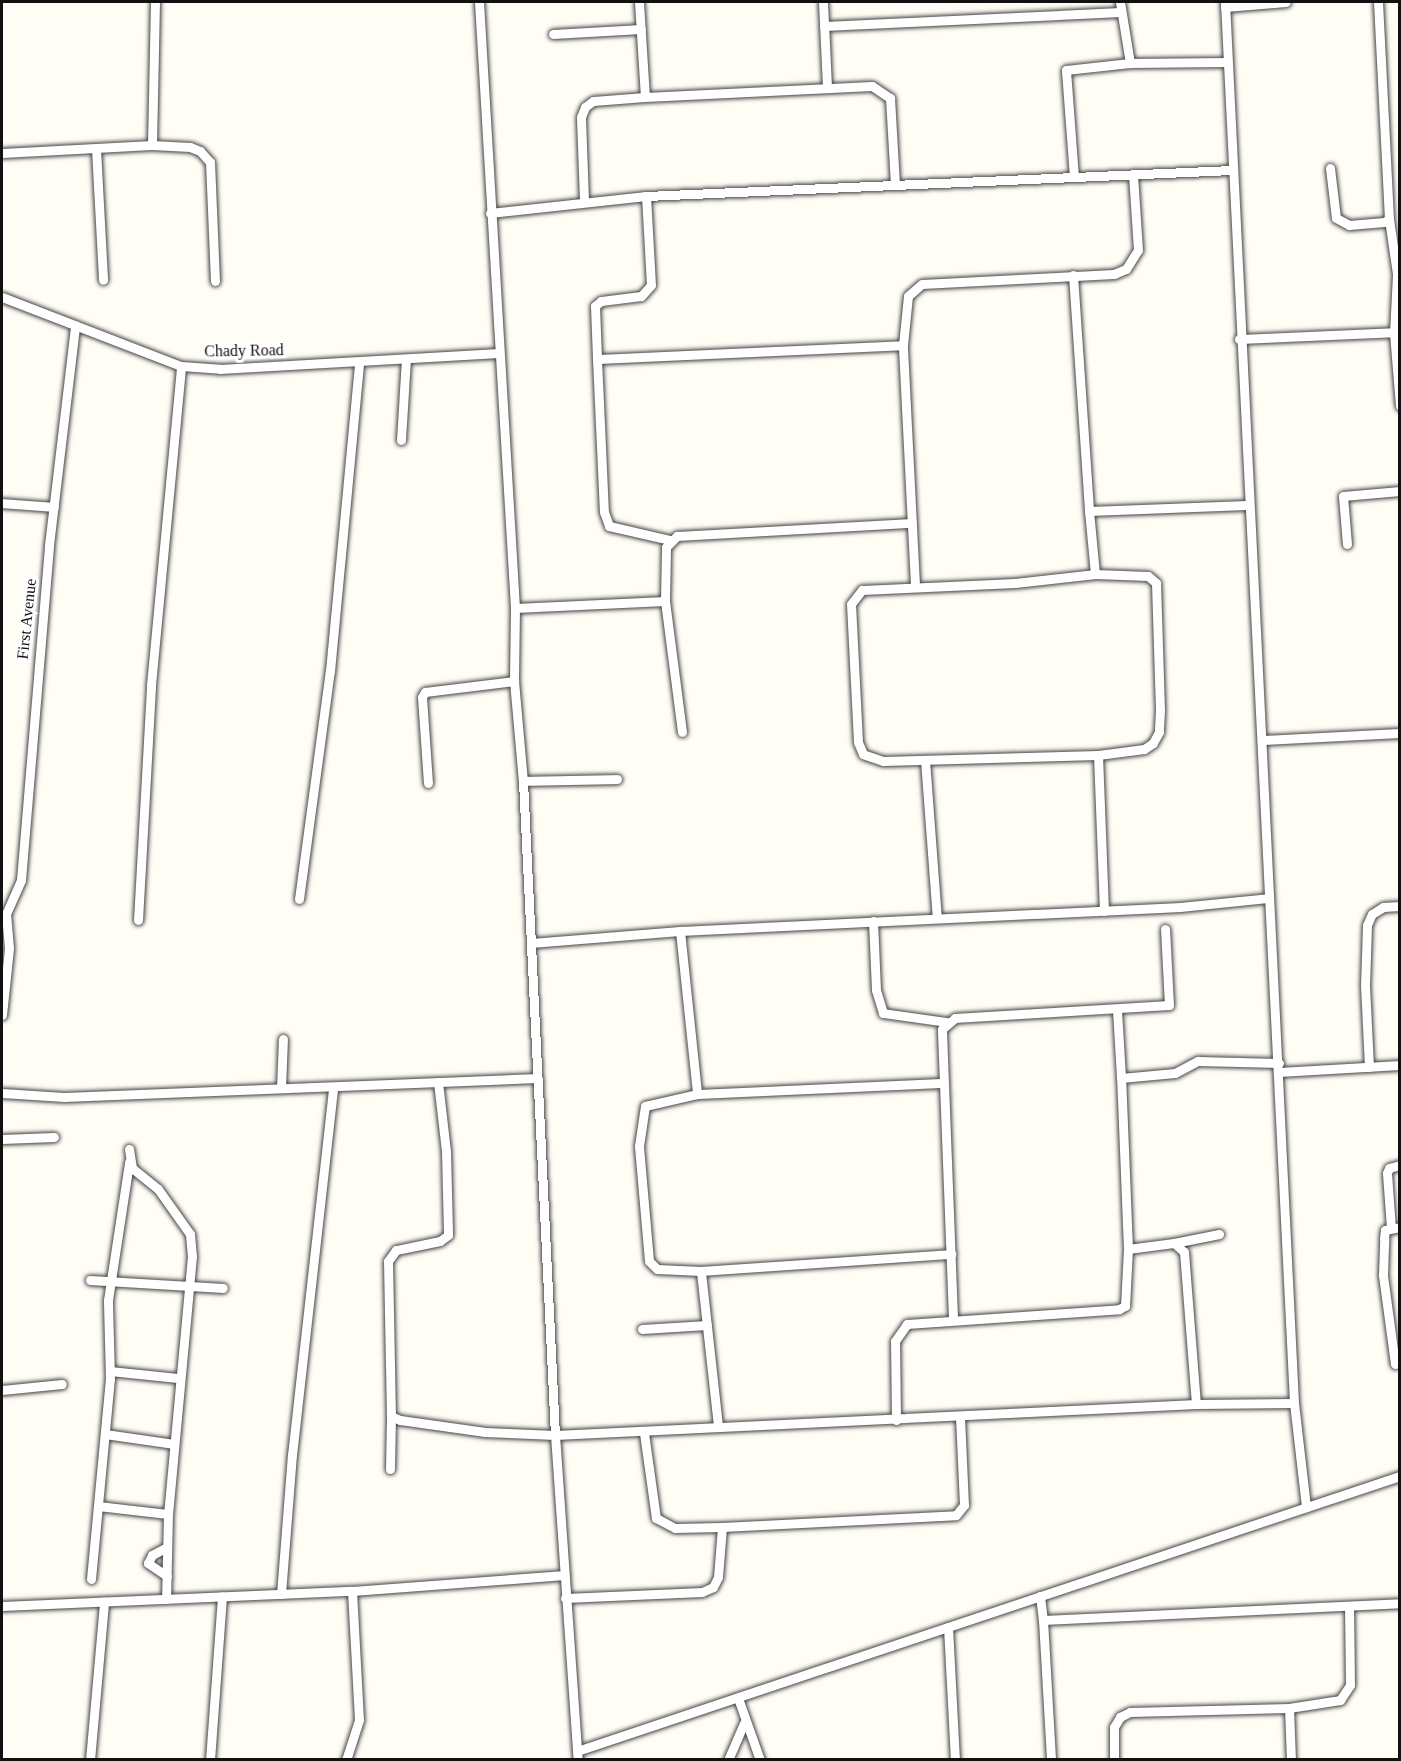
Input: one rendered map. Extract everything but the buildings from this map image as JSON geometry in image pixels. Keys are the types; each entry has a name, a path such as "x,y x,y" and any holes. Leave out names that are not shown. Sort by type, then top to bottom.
{"street":[{"path":"152,145 155,2"},
{"path":"479,2 515,608 514,681 523,782 555,1435 578,1755 738,1698 1400,1476"},
{"path":"639,2 645,97"},
{"path":"822,2 827,88"},
{"path":"1286,2 1225,4 1247,505 1263,740 1268,898 1279,1067 1294,1403 1306,1507"},
{"path":"1378,2 1389,219 1397,274 1400,406"},
{"path":"824,26 1121,7 1130,63"},
{"path":"553,34 641,29"},
{"path":"1074,177 1066,70 1130,63 1227,62"},
{"path":"585,200 582,117 585,107 593,101 645,97 872,86 890,98 895,184"},
{"path":"2,153 152,145 190,147 200,151 210,162 215,281"},
{"path":"96,149 103,280"},
{"path":"1330,168 1336,218 1349,225 1384,222 1389,219"},
{"path":"490,213 585,200 646,196 1232,170"},
{"path":"915,585 903,345 908,296 922,284 1114,274 1134,261 1138,250 1132,174"},
{"path":"646,196 651,285 641,296 601,301 595,306 604,512 609,526 670,540"},
{"path":"1073,275 1095,574"},
{"name":"Chady Road","path":"2,297 181,366 220,369 500,353"},
{"name":"First Avenue","path":"4,913 21,879 54,507 75,326"},
{"path":"1239,339 1397,332"},
{"path":"597,359 903,345"},
{"path":"401,440 406,359"},
{"path":"300,899 330,671 359,362"},
{"path":"138,920 151,685 181,366"},
{"path":"1347,544 1343,496 1400,491"},
{"path":"2,503 54,507"},
{"path":"1089,511 1247,505"},
{"path":"682,732 665,601 666,547 670,540 677,536 912,523"},
{"path":"1095,574 1148,576 1156,583 1160,710 1159,732 1154,743 1098,755 872,760 863,754 858,742 853,597 871,587 915,585 1015,583 1095,574"},
{"path":"515,608 665,601"},
{"path":"428,783 422,697 425,692 514,681"},
{"path":"1263,740 1400,733"},
{"path":"1098,755 1104,911"},
{"path":"925,760 937,918"},
{"path":"523,782 617,780"},
{"path":"531,943 680,931 1104,911 1268,898"},
{"path":"1369,1066 1365,986 1367,924 1378,911 1400,906"},
{"path":"2,1015 9,948 4,913"},
{"path":"873,921 876,990 883,1013 946,1022 996,1015 1117,1010 1169,1005 1166,929"},
{"path":"680,931 697,1094"},
{"path":"896,1420 896,1341 899,1331 907,1324 953,1318 1119,1309 1128,1300 1128,1249 1117,1010"},
{"path":"946,1022 942,1029 942,1083 953,1318"},
{"path":"281,1088 283,1040"},
{"path":"1121,1078 1175,1073 1198,1061 1279,1067 1400,1065"},
{"path":"2,1093 63,1097 538,1078"},
{"path":"390,1468 390,1255 440,1241 448,1235 450,1225 438,1082"},
{"path":"942,1083 697,1094 645,1106 639,1146 649,1261 657,1269 701,1271 951,1254"},
{"path":"281,1594 292,1455 333,1087"},
{"path":"2,1139 54,1137"},
{"path":"91,1579 110,1371 112,1281 129,1149"},
{"path":"129,1162 158,1189 190,1234 192,1256 178,1378 168,1514 166,1599"},
{"path":"1395,1364 1383,1275 1385,1230 1395,1227 1388,1173 1389,1168 1400,1165"},
{"path":"1128,1249 1219,1234"},
{"path":"1174,1243 1185,1252 1196,1404"},
{"path":"701,1271 718,1426"},
{"path":"90,1280 223,1288"},
{"path":"642,1329 707,1325"},
{"path":"110,1371 178,1378"},
{"path":"2,1390 62,1384"},
{"path":"391,1416 485,1432 555,1435 644,1433 718,1426 960,1418 1196,1404 1294,1403"},
{"path":"644,1433 656,1518 675,1528 722,1527 956,1515 964,1505 960,1418"},
{"path":"105,1434 174,1444"},
{"path":"98,1506 168,1514"},
{"path":"565,1598 702,1593 713,1587 718,1577 722,1527"},
{"path":"167,1547 152,1555 148,1563 167,1576"},
{"path":"2,1606 352,1591 564,1575"},
{"path":"346,1760 359,1720 352,1591"},
{"path":"210,1760 222,1596"},
{"path":"1040,1596 1051,1760"},
{"path":"90,1760 104,1602"},
{"path":"1043,1620 1400,1603"},
{"path":"1114,1760 1114,1727 1120,1717 1130,1712 1289,1708 1340,1700 1347,1695 1350,1685 1349,1607"},
{"path":"948,1628 954,1760"},
{"path":"738,1698 744,1723 760,1760"},
{"path":"1289,1708 1291,1760"},
{"path":"728,1760 744,1723"}]}
